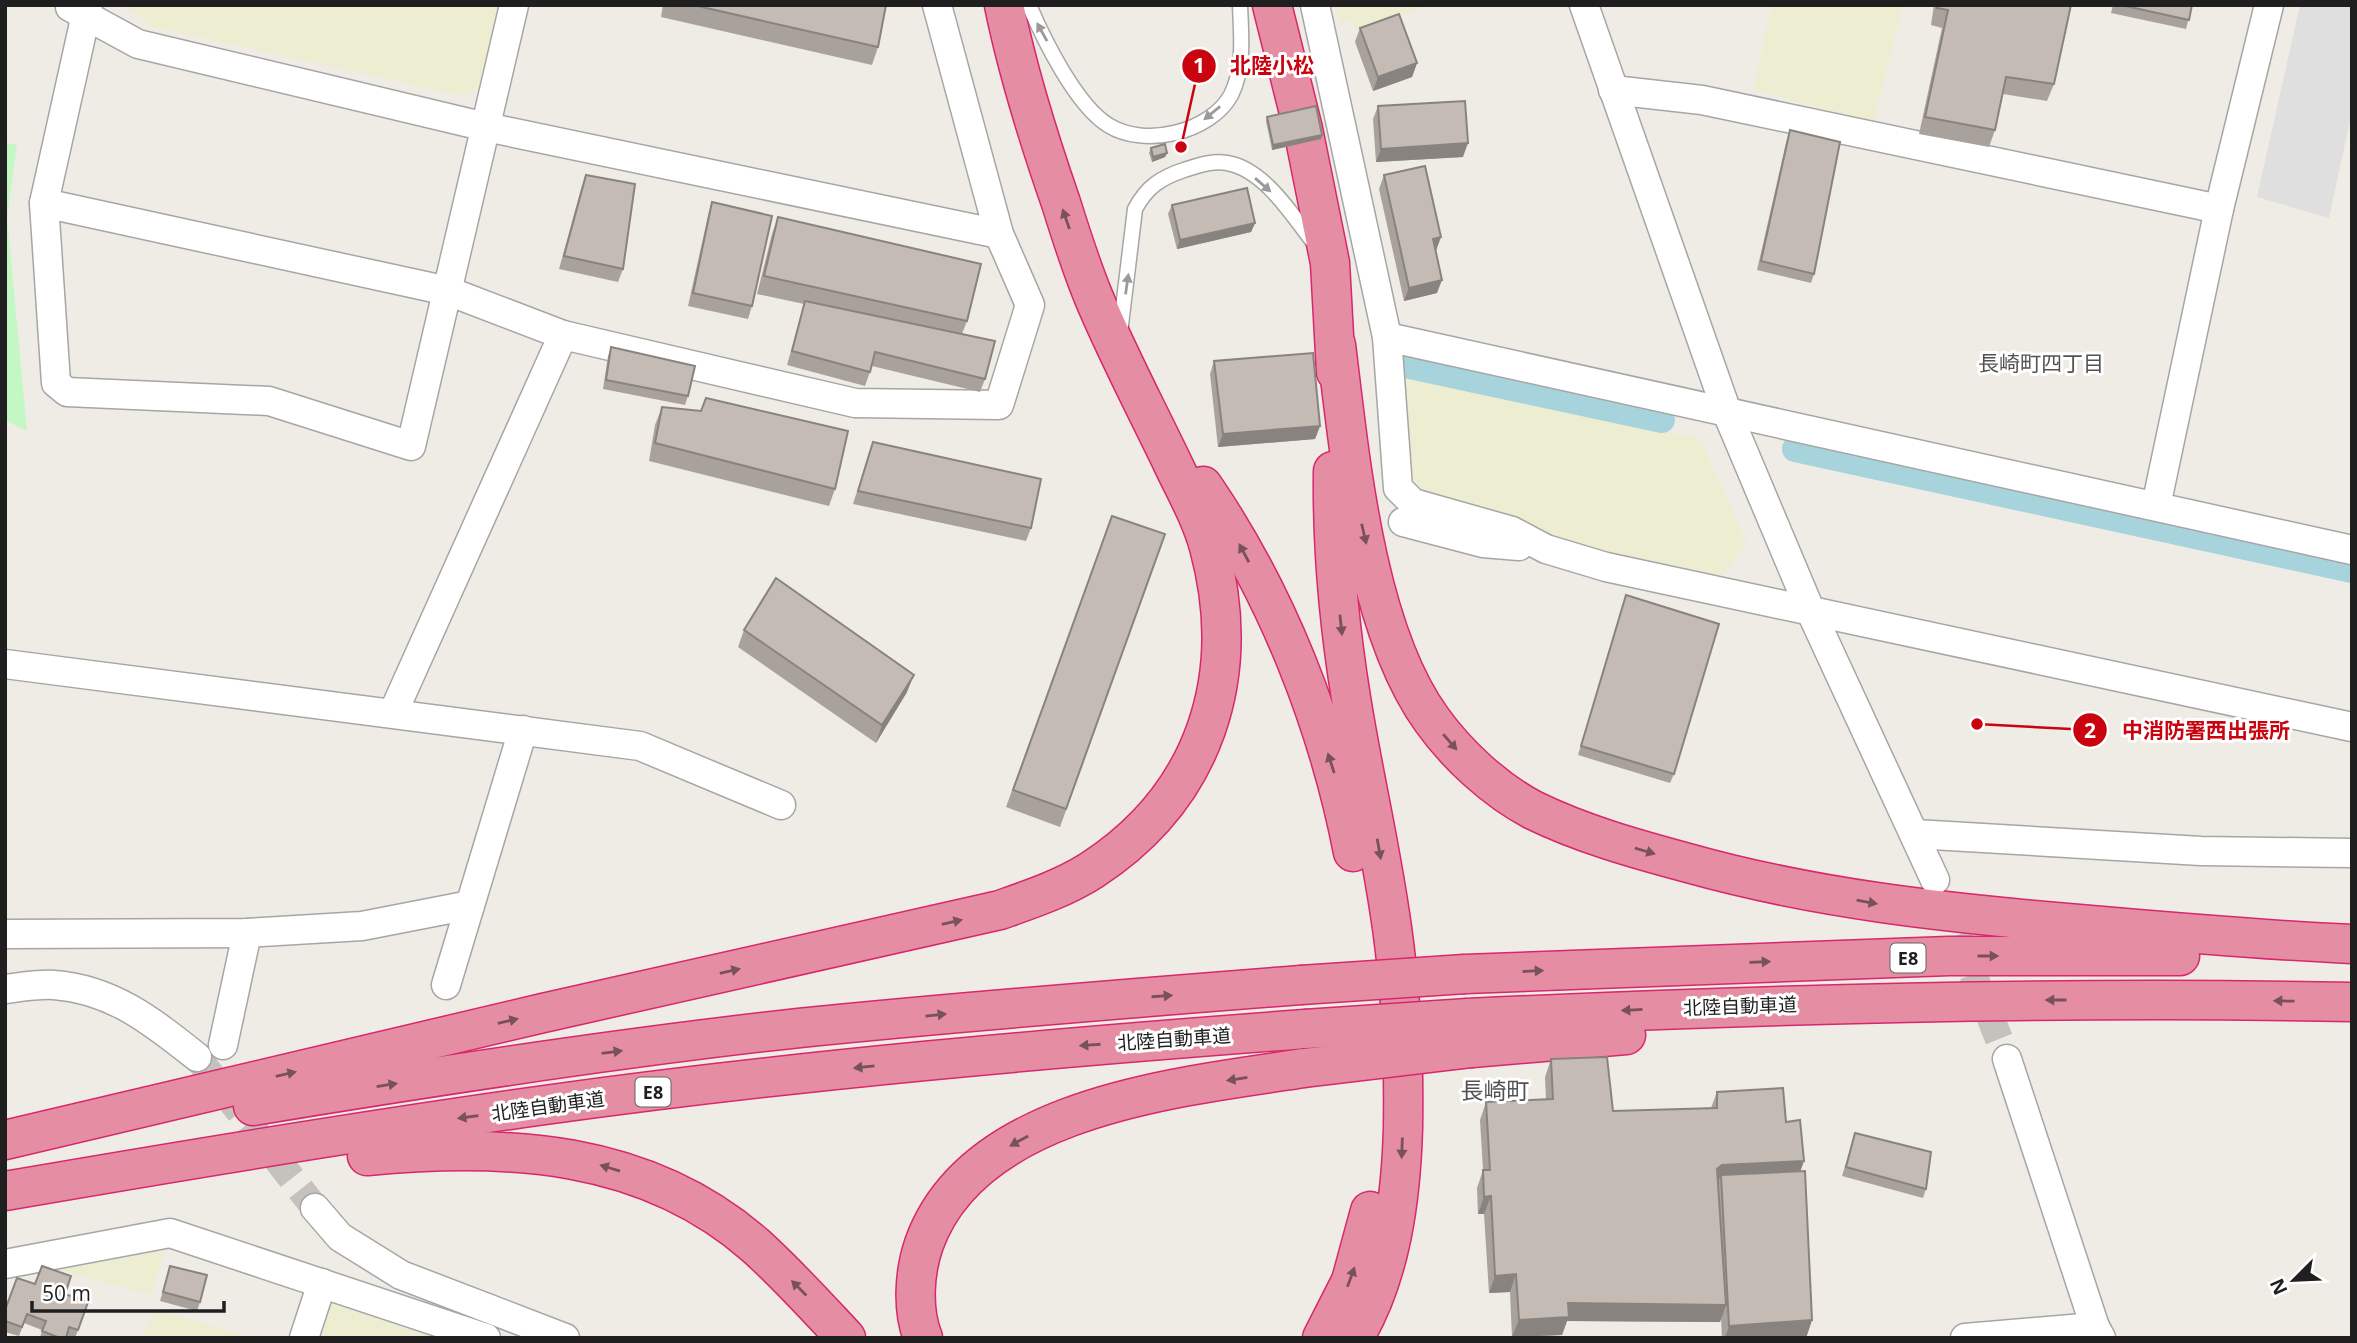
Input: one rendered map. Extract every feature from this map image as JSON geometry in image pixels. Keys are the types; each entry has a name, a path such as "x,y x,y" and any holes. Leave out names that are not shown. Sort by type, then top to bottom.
{"highway":[{"path":"5,1140 543,1013 964,919 1045,894 1090,871 1125,846 1154,818 1184,780 1204,739 1217,694 1222,642 1218,592 1209,545 1093,295 1027,104 1004,5"},
{"path":"1272,5 1297,103 1330,263 1336,345 1363,531 1393,642 1411,685 1432,720 1461,754 1496,785 1531,808 1575,828 1693,865 1798,890 1975,916 2244,939 2352,944"},
{"path":"1336,345 1334,489 1340,618 1351,698 1394,942 1401,1007 1404,1084 1402,1162 1396,1215 1382,1272 1354,1338"},
{"path":"1140,395 1216,504 1264,592 1293,654 1343,799 1355,859 1375,1010 1379,1076 1377,1141 1366,1233 1351,1280 1322,1338"},
{"name":"E8","path":"5,1146 551,1060 783,1030 1058,1003 1465,974 1949,956 2352,958"},
{"name":"北陸自動車道","path":"5,1191 274,1145 573,1102 799,1074 1069,1046 1305,1029 1470,1033 1714,1006 1969,1000 2352,1002"},
{"path":"923,1338 915,1294 924,1244 932,1220 956,1188 985,1162 1023,1139 1069,1118 1128,1099 1304,1068 1470,1033"},
{"path":"5,1206 226,1171 361,1156 470,1149 552,1155 605,1166 658,1184 708,1210 755,1245 846,1338"}],"street":[{"path":"514,5 486,127 448,290 411,446 270,401 67,392 56,383 44,202 80,8 138,44 486,127 999,234"},
{"path":"44,202 448,290 563,335 855,403 999,405 1030,305 999,234 937,5"},
{"path":"1315,5 1387,337 1398,488 1413,503 1512,531 1546,549 1606,567 2352,727"},
{"path":"1584,5 1728,415 1811,612 1935,880"},
{"path":"2156,506 2220,209 2269,5"},
{"path":"1614,90 1702,100 2220,209"},
{"path":"393,713 563,335"},
{"path":"1387,337 1728,415 2352,550"},
{"path":"1403,522 1483,543 1546,549"},
{"path":"5,664 640,746 781,805"},
{"path":"446,985 523,730"},
{"path":"1915,834 2202,851 2352,853"},
{"path":"5,933 247,933 362,926 470,905"},
{"path":"223,1045 247,933"},
{"path":"5,989 54,985 101,995 146,1016 197,1057"},
{"path":"1965,1338 2098,1333 2007,1059"},
{"path":"315,1208 340,1237 401,1275 565,1338"},
{"path":"5,1264 170,1233 486,1338"},
{"path":"304,1338 322,1283"}],"lane":[{"path":"1029,5 1065,72 1092,111 1108,125 1138,137 1167,136 1200,122 1212,116 1231,95 1242,60 1240,5"},
{"path":"1118,351 1135,209 1144,191 1165,177 1215,162 1239,166 1264,184 1330,263"}],"green space":[{"path":"123,5 500,5 483,87 464,96 153,27"},
{"path":"1334,5 1427,6 1356,31 1351,19 1340,23"},
{"path":"1771,5 1903,5 1873,123 1754,90"},
{"path":"5,143 17,145 7,217 27,431 5,420"},
{"path":"1399,374 1700,439 1747,543 1718,580 1595,549 1420,492 1409,472"},
{"path":"167,1245 151,1295 53,1268"},
{"path":"333,1297 456,1338 321,1338"},
{"path":"155,1309 254,1338 143,1338"}],"shaded area":[{"path":"2300,5 2352,5 2352,111 2329,218 2257,197"}],"building":[{"path":"693,5 886,5 878,47"},
{"path":"1937,5 2071,5 2054,84 2006,77 1995,130 1925,117 1948,10 1937,8"},
{"path":"2121,5 2192,5 2189,20"},
{"path":"1399,14 1417,63 1378,77 1360,28"},
{"path":"1465,101 1468,143 1381,149 1378,106"},
{"path":"1316,106 1322,135 1273,145 1267,117"},
{"path":"1790,130 1840,142 1814,274 1761,261"},
{"path":"1165,144 1167,153 1153,157 1151,148"},
{"path":"1425,166 1441,237 1433,239 1442,280 1409,288 1384,175"},
{"path":"586,175 635,184 623,269 564,256"},
{"path":"1247,188 1255,223 1180,240 1172,205"},
{"path":"712,202 772,216 752,306 693,293"},
{"path":"778,217 981,264 967,321 764,276"},
{"path":"805,301 995,341 985,379 875,352 870,372 792,351"},
{"path":"611,347 695,366 688,396 606,380"},
{"path":"1313,353 1320,426 1223,434 1214,361"},
{"path":"706,398 848,431 835,489 655,443 662,407 701,411"},
{"path":"873,442 1041,479 1031,528 858,491"},
{"path":"1112,516 1165,534 1066,809 1013,790"},
{"path":"776,578 914,675 882,725 744,630"},
{"path":"1626,595 1719,624 1674,774 1581,746"},
{"path":"1607,1057 1613,1111 1717,1108 1717,1092 1783,1088 1786,1122 1800,1120 1804,1161 1722,1165 1717,1169 1726,1305 1568,1303 1569,1317 1519,1320 1516,1274 1495,1276 1491,1196 1484,1197 1483,1170 1490,1170 1486,1102 1553,1099 1551,1059"},
{"path":"1855,1133 1931,1152 1926,1189 1846,1167"},
{"path":"1805,1171 1812,1320 1729,1326 1721,1175"},
{"path":"42,1266 71,1276 65,1294 88,1302 78,1330 69,1327 66,1338 42,1331 46,1321 27,1314 22,1327 5,1321 5,1310 17,1278 35,1284"},
{"path":"170,1266 207,1275 200,1302 163,1292"}],"waterway":[{"path":"1410,366 1662,420"},
{"path":"1795,449 2352,570"}],"tunnel":[{"path":"1942,896 2007,1059"},
{"path":"197,1057 315,1208"}],"place":[{"name":"北陸小松","path":"1181,147"},
{"name":"中消防署西出張所","path":"1977,724"}],"district":[{"name":"長崎町四丁目","path":"2041,363"},
{"name":"長崎町","path":"1495,1090"}]}
